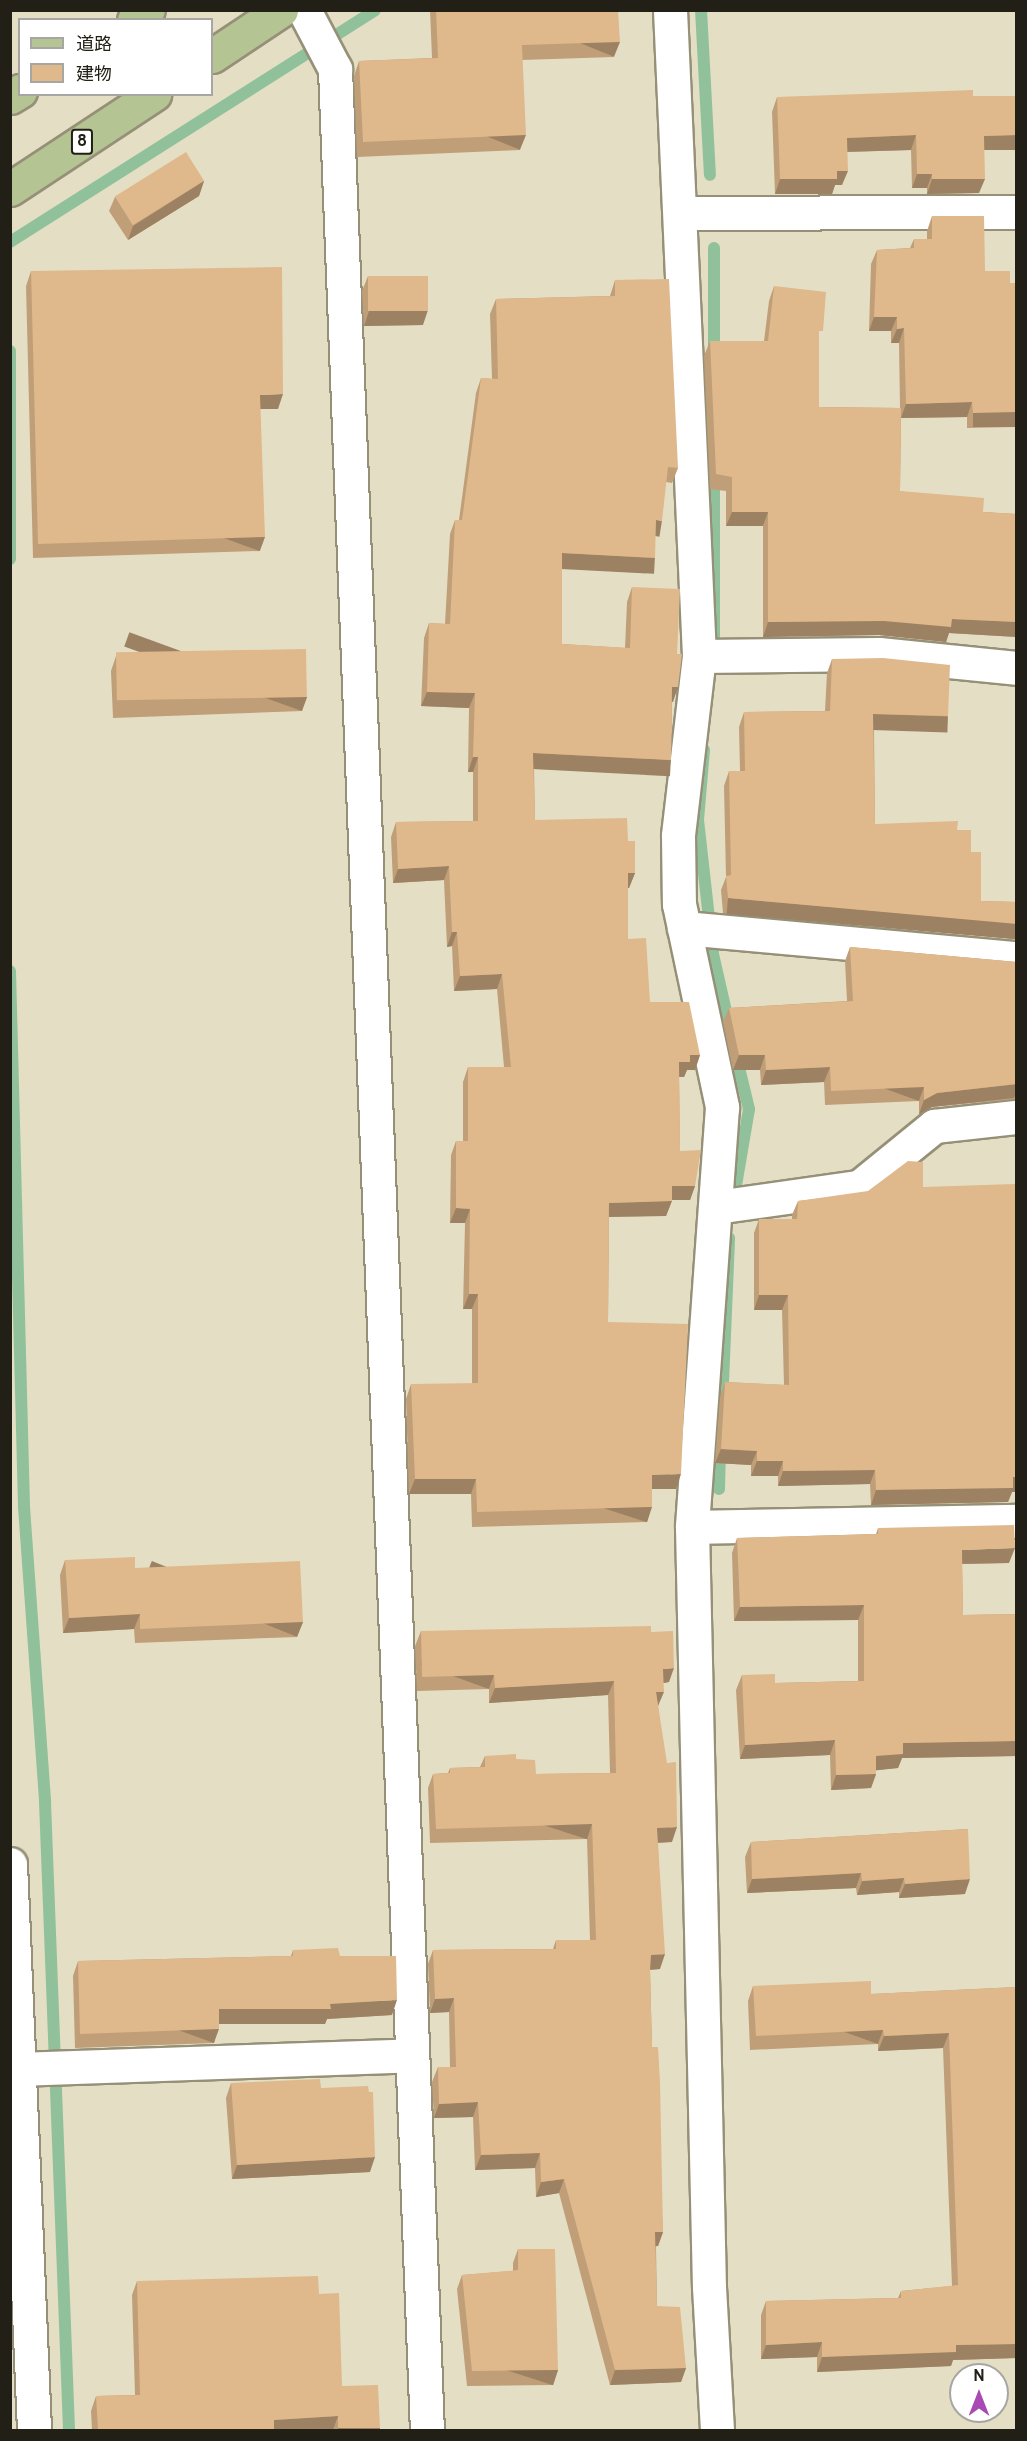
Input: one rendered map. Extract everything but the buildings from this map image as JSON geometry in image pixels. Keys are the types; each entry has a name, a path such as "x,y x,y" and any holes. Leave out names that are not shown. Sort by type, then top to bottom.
{"main road":[{"path":"213,56 298,13"},
{"name":"8","path":"10,189 151,96"}],"street":[{"path":"670,10 699,656 678,836 679,904 723,1107 692,1527 710,2287 717,2430"},
{"path":"298,13 336,69 427,2430"},
{"path":"680,213 1017,212"},
{"path":"699,656 879,654 1017,668"},
{"path":"686,929 1017,958"},
{"path":"717,1207 860,1187 934,1126 1017,1117"},
{"path":"692,1527 1017,1521"},
{"path":"10,1864 23,2069 33,2430"},
{"path":"23,2069 412,2055"}],"waterway":[{"path":"10,242 375,10"},
{"path":"701,10 710,175"},
{"path":"714,248 714,358"},
{"path":"10,351 10,559"},
{"path":"714,474 714,637"},
{"path":"704,750 698,820 713,954 730,1029"},
{"path":"10,971 24,1507 45,1802 69,2430"},
{"path":"733,1203 749,1109 736,1055"},
{"path":"722,1407 729,1238"},
{"path":"719,1489 720,1448"}]}
